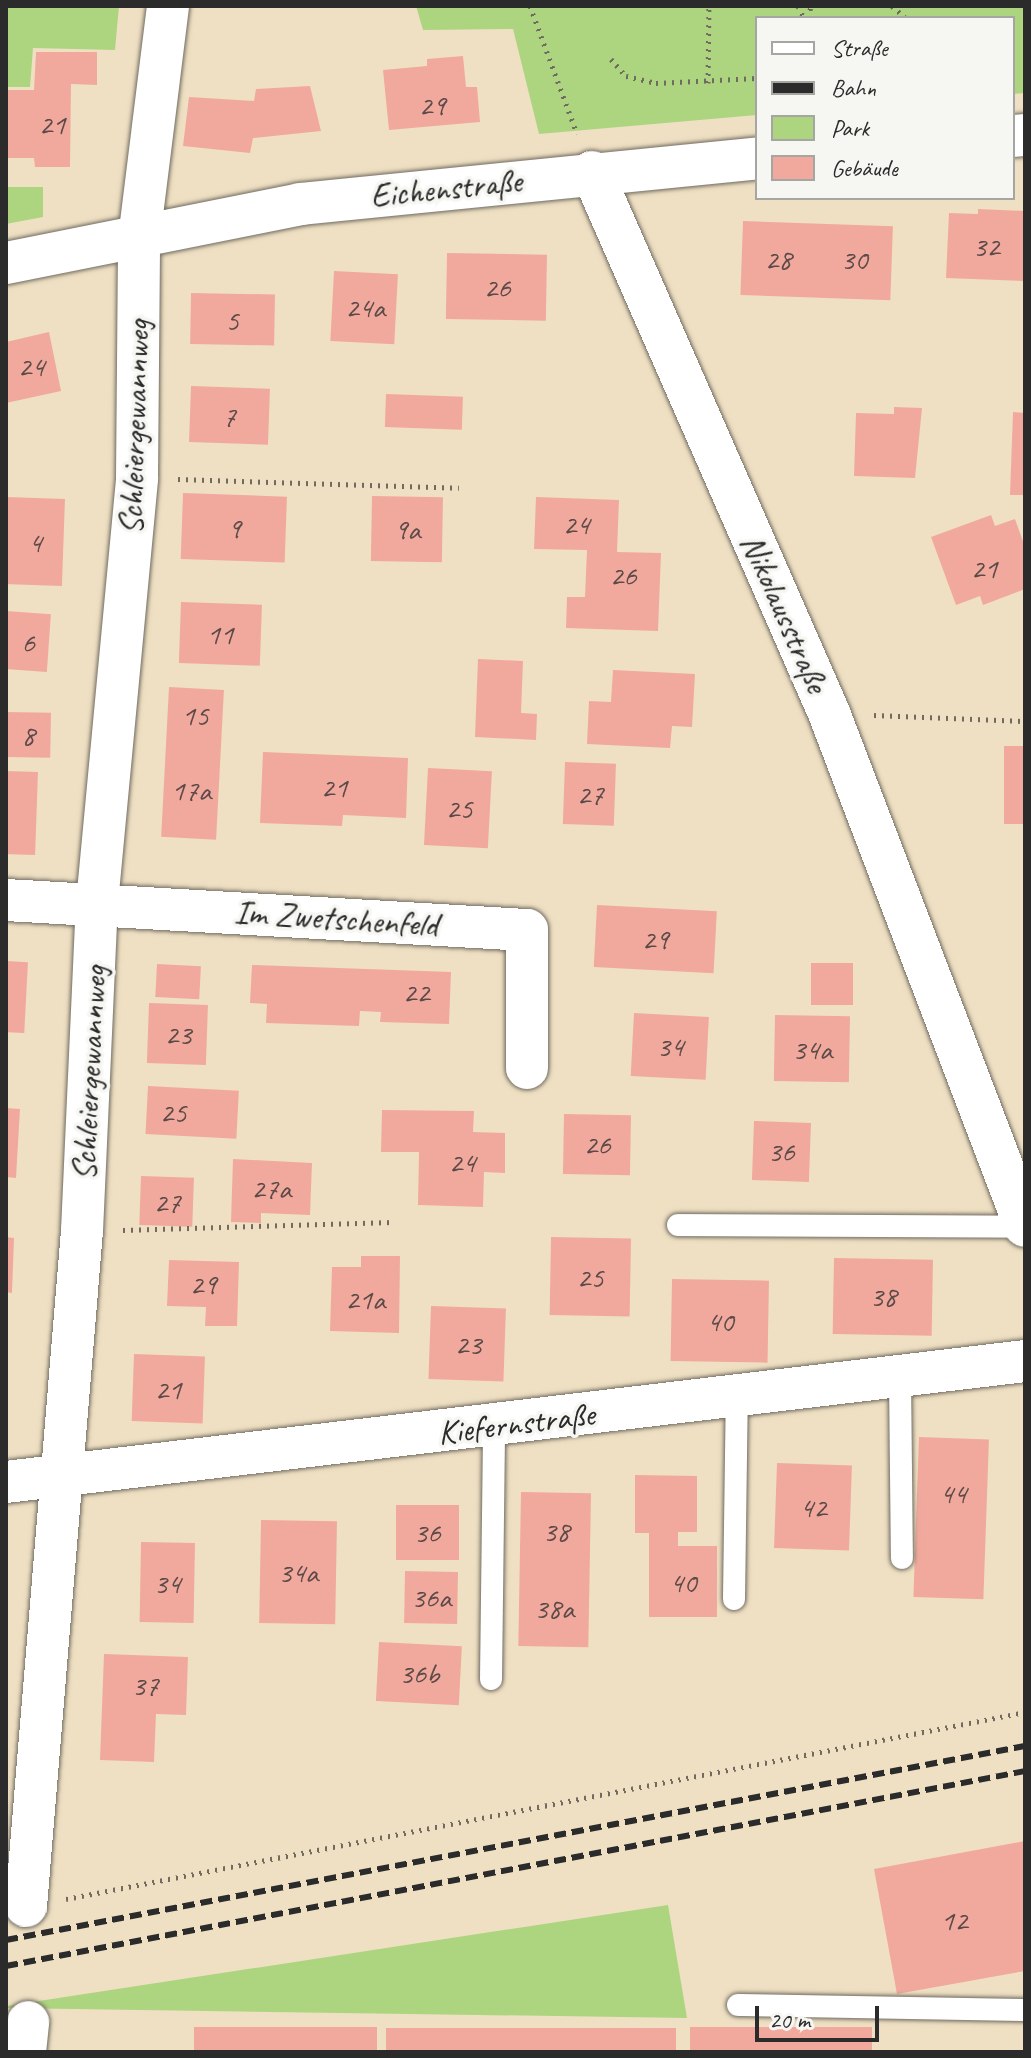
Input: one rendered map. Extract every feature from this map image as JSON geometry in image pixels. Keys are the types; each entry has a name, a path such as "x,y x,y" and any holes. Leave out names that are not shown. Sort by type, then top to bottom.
{"street":[{"path":"139,239 168,6"},
{"name":"Eichenstraße","path":"6,263 139,239 300,204 592,172 755,158"},
{"name":"Nikolausstraße","path":"592,172 829,713 1025,1226"},
{"name":"Schleiergewannweg","path":"26,1906 19,1830 61,1474 82,1231 97,903 137,478 139,239"},
{"name":"Im Zwetschenfeld","path":"6,900 527,930 527,1068"},
{"name":"Kiefernstraße","path":"6,1482 1025,1361"}],"lane":[{"path":"678,1225 1025,1226"},
{"path":"900,1376 902,1558"},
{"path":"734,1599 737,1396"},
{"path":"491,1679 494,1425"},
{"path":"738,2005 1025,2010"}],"path":[{"path":"530,6 592,172"},
{"path":"708,83 709,6"},
{"path":"611,59 626,76 656,83 708,83 755,78"},
{"path":"137,478 459,488"},
{"path":"829,713 1025,721"},
{"path":"82,1231 394,1222"},
{"path":"26,1906 1025,1712"}],"green space":[{"path":"6,6 119,6 115,50 33,48 30,87 6,87"},
{"path":"416,6 1025,6 1025,93 1015,94 1015,16 755,16 755,115 539,134 513,29 423,30"},
{"path":"6,187 43,187 43,217 6,224"},
{"path":"668,1905 687,2018 6,2008 6,2006"}],"building":[{"path":"36,52 97,52 97,85 71,84 70,167 35,167 34,158 6,158 6,90 34,90"},
{"path":"463,56 466,87 477,87 480,122 389,130 383,70 427,66 427,59"},
{"path":"310,86 321,131 253,138 250,153 183,146 189,97 254,101 256,89"},
{"path":"978,209 1025,211 1025,281 946,278 949,213 978,214"},
{"path":"743,221 893,226 890,300 740,295"},
{"path":"447,253 547,255 546,321 446,319"},
{"path":"334,271 398,274 394,344 330,341"},
{"path":"191,293 275,294 274,345 190,344"},
{"path":"49,332 61,391 6,403 6,342"},
{"path":"191,386 270,389 268,445 189,442"},
{"path":"386,394 463,397 462,430 385,427"},
{"path":"894,407 922,408 915,478 854,476 856,413 894,414"},
{"path":"1013,412 1025,413 1025,495 1010,495"},
{"path":"183,493 287,497 285,563 181,559"},
{"path":"372,496 443,497 442,562 371,561"},
{"path":"6,497 65,499 62,586 6,584"},
{"path":"536,497 619,500 617,552 661,553 658,631 566,628 567,597 585,597 587,550 534,549"},
{"path":"991,515 995,526 1015,519 1025,547 1025,589 983,605 980,596 956,605 931,537"},
{"path":"181,602 262,605 260,666 179,663"},
{"path":"6,611 51,614 47,672 6,669"},
{"path":"478,659 523,661 521,713 537,714 536,740 475,737"},
{"path":"613,670 695,674 692,727 672,726 670,748 587,744 589,701 611,702"},
{"path":"169,687 224,690 216,840 161,837"},
{"path":"6,712 51,713 50,758 6,757"},
{"path":"1004,746 1025,746 1025,824 1004,824"},
{"path":"263,752 408,758 406,818 343,815 342,826 260,823"},
{"path":"565,762 616,764 614,826 563,824"},
{"path":"428,768 492,771 488,848 424,845"},
{"path":"6,771 38,772 35,855 6,854"},
{"path":"597,905 717,911 714,973 594,967"},
{"path":"6,961 28,962 24,1033 6,1032"},
{"path":"811,963 853,963 853,1005 811,1005"},
{"path":"157,964 201,966 199,999 155,997"},
{"path":"252,965 451,972 449,1024 380,1022 381,1012 360,1011 359,1026 266,1023 267,1004 250,1003"},
{"path":"149,1003 208,1005 206,1065 147,1063"},
{"path":"634,1013 709,1017 706,1080 631,1076"},
{"path":"775,1015 850,1016 849,1082 774,1081"},
{"path":"148,1086 239,1091 236,1139 145,1134"},
{"path":"6,1108 20,1109 16,1178 6,1177"},
{"path":"382,1110 474,1111 473,1132 505,1133 505,1173 484,1172 483,1207 418,1205 419,1152 381,1152"},
{"path":"564,1114 631,1115 630,1175 563,1174"},
{"path":"754,1121 811,1123 809,1182 752,1180"},
{"path":"233,1159 312,1163 310,1215 261,1213 261,1223 231,1222"},
{"path":"141,1176 194,1178 192,1227 139,1225"},
{"path":"6,1237 14,1238 12,1293 6,1292"},
{"path":"551,1237 631,1238 630,1316 550,1315"},
{"path":"361,1256 400,1256 399,1333 330,1331 332,1267 361,1267"},
{"path":"834,1258 933,1260 932,1336 833,1334"},
{"path":"169,1260 239,1262 237,1326 205,1326 206,1307 167,1306"},
{"path":"672,1279 769,1281 768,1363 671,1361"},
{"path":"431,1306 506,1309 503,1382 428,1379"},
{"path":"134,1354 205,1356 203,1423 132,1421"},
{"path":"919,1437 989,1439 983,1599 913,1597"},
{"path":"777,1463 852,1466 849,1551 774,1548"},
{"path":"635,1475 697,1476 697,1532 678,1532 678,1546 717,1546 717,1617 649,1617 649,1533 635,1533"},
{"path":"521,1492 591,1493 588,1647 518,1646"},
{"path":"396,1505 459,1505 459,1560 396,1560"},
{"path":"261,1520 337,1521 335,1624 259,1623"},
{"path":"141,1542 195,1543 194,1623 140,1622"},
{"path":"405,1571 458,1572 457,1624 404,1623"},
{"path":"379,1642 462,1646 459,1705 376,1701"},
{"path":"104,1654 188,1657 186,1715 156,1714 154,1762 100,1760"},
{"path":"1025,1841 1025,1971 897,1994 874,1869"},
{"path":"194,2027 377,2027 377,2052 194,2052"},
{"path":"690,2027 872,2027 872,2052 690,2052"},
{"path":"386,2028 676,2028 676,2052 386,2052"}],"railway":[{"path":"6,1940 1025,1746"},
{"path":"6,1966 1025,1771"}]}
